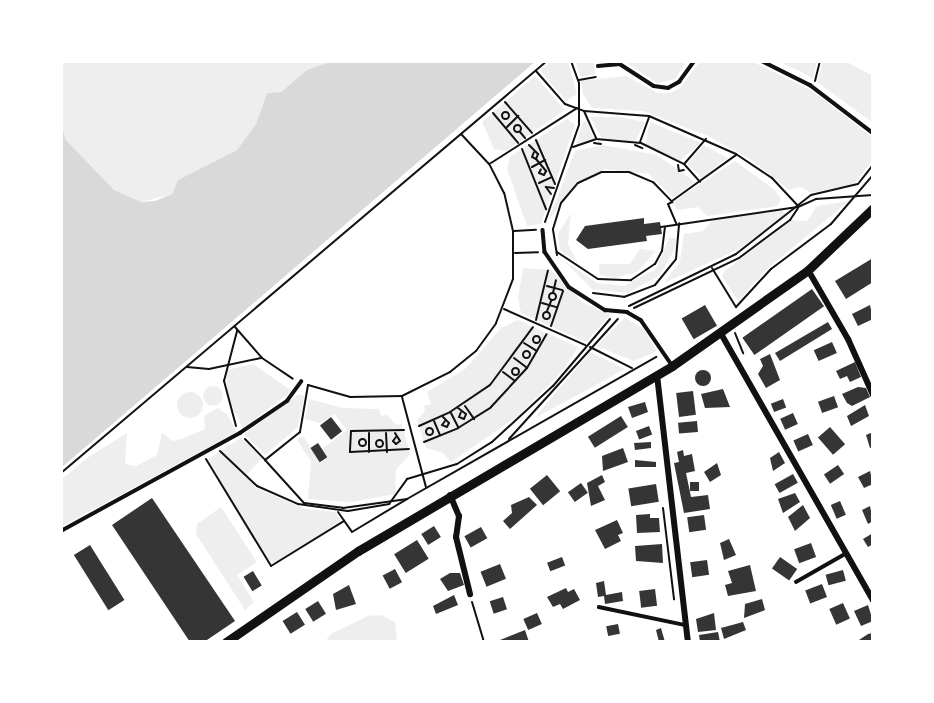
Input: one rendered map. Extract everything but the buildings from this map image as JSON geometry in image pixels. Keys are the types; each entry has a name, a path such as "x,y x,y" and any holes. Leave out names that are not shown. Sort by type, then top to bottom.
{"main road":[{"path":"226,642 283,598 450,495 672,366 808,270 873,208"}],"street":[{"path":"808,270 848,340 873,394"},
{"path":"720,332 873,600"},
{"path":"657,375 688,642"},
{"path":"450,495 459,516 456,537 470,594"}],"lane":[{"path":"598,65 620,64 654,86 668,88 679,82 694,61"},
{"path":"762,61 813,88 873,133"},
{"path":"543,230 545,252 569,286 597,306 641,320 672,366"},
{"path":"61,531 240,433 287,401 301,382"},
{"path":"796,582 847,552"},
{"path":"599,607 685,625"}],"path":[{"path":"61,474 547,61"},
{"path":"543,230 573,147 578,80 571,61"},
{"path":"813,88 820,61"},
{"path":"536,71 565,104 584,111 649,116 736,154 772,178 798,207"},
{"path":"578,80 596,77"},
{"path":"505,102 532,134"},
{"path":"498,108 503,112 511,109"},
{"path":"489,164 578,108"},
{"path":"584,111 596,139 602,143"},
{"path":"503,112 503,117"},
{"path":"508,112 508,117 515,125 524,123"},
{"path":"493,113 518,143"},
{"path":"506,127 518,116"},
{"path":"573,147 594,143 599,146 602,143 635,145 640,142 649,116"},
{"path":"499,120 508,117"},
{"path":"511,134 515,125"},
{"path":"520,126 520,131 526,138"},
{"path":"514,131 520,131"},
{"path":"235,327 262,358 301,382 351,397 402,396 450,372 476,351 503,309 514,253 513,231 504,193 489,164 461,134"},
{"path":"594,143 596,139"},
{"path":"640,142 643,147 678,164 684,164 706,139"},
{"path":"536,140 553,177 554,186 548,186"},
{"path":"529,145 538,154"},
{"path":"635,145 639,150 643,147"},
{"path":"522,149 539,183 546,209"},
{"path":"536,159 542,151"},
{"path":"528,159 534,152"},
{"path":"591,292 624,297 655,285 676,259 677,223 668,204 736,154"},
{"path":"531,157 536,159 541,169 535,175"},
{"path":"532,167 546,159"},
{"path":"678,164 679,171 685,170"},
{"path":"684,164 685,170 700,181"},
{"path":"217,447 257,486 298,504 367,511 392,501 407,479 457,464 492,442 544,395 586,346 620,312 736,254 814,194 858,184 873,165"},
{"path":"541,169 550,169"},
{"path":"546,170 546,191"},
{"path":"559,261 553,229 566,196 586,178 602,172 638,174 653,182 672,202"},
{"path":"539,173 544,175"},
{"path":"712,268 736,307 754,284 831,224 873,175"},
{"path":"539,183 553,177"},
{"path":"541,192 551,194"},
{"path":"661,227 798,207 816,199 873,195"},
{"path":"555,251 598,279 631,280 655,264 662,251 665,227"},
{"path":"513,231 553,229"},
{"path":"514,253 545,252"},
{"path":"536,320 548,270"},
{"path":"547,277 557,279 553,293 560,299"},
{"path":"546,286 564,288 551,326"},
{"path":"544,294 553,293"},
{"path":"543,314 550,305 549,295"},
{"path":"551,300 556,297"},
{"path":"542,303 557,308"},
{"path":"503,309 633,369"},
{"path":"538,312 545,318"},
{"path":"547,312 550,316"},
{"path":"543,323 545,318 554,317"},
{"path":"731,325 741,346"},
{"path":"419,426 458,408 503,372 533,327"},
{"path":"238,330 225,366 225,395 240,433 304,503 335,509 407,499"},
{"path":"538,337 541,331"},
{"path":"424,442 474,419 515,382 538,352 547,334"},
{"path":"528,335 538,337"},
{"path":"520,350 523,352 531,348 533,337"},
{"path":"538,337 541,342"},
{"path":"534,342 541,342"},
{"path":"524,343 538,352"},
{"path":"528,351 533,359"},
{"path":"517,368 524,357 523,352"},
{"path":"335,509 352,533 426,488 665,353"},
{"path":"524,357 530,356"},
{"path":"187,367 225,366 262,358"},
{"path":"514,358 527,368"},
{"path":"508,365 517,368"},
{"path":"509,377 512,368"},
{"path":"517,368 519,374"},
{"path":"503,372 515,382"},
{"path":"512,373 519,374"},
{"path":"265,460 300,432 308,385"},
{"path":"402,396 426,488"},
{"path":"464,404 467,413 474,419"},
{"path":"458,408 467,413"},
{"path":"450,412 458,428"},
{"path":"447,428 461,412"},
{"path":"464,419 467,413"},
{"path":"442,416 444,421 449,423"},
{"path":"459,417 467,424"},
{"path":"434,421 440,436"},
{"path":"421,434 426,433 428,428 437,428 444,421"},
{"path":"442,425 449,432"},
{"path":"404,430 351,431 350,452 387,453 409,449"},
{"path":"395,431 400,441"},
{"path":"358,442 362,438 362,432"},
{"path":"369,432 369,453"},
{"path":"379,432 379,453"},
{"path":"386,432 387,453"},
{"path":"361,446 367,442 393,441 396,437"},
{"path":"362,438 367,442"},
{"path":"396,444 407,439"},
{"path":"351,441 358,442 361,446 360,453"},
{"path":"393,441 397,451"},
{"path":"375,442 379,446"},
{"path":"203,455 271,566 344,522"},
{"path":"470,594 484,642"}],"shaded area":[{"path":"61,61 333,61 307,70 281,92 267,93 256,124 237,150 178,180 172,194 141,202 114,190 66,140 61,124"},
{"path":"333,61 536,61 61,468 61,124 66,140 114,190 141,202 155,201 172,194 178,180 237,150 256,124 267,93 281,92 307,70"},
{"path":"551,61 568,61 577,94 566,101 540,70"},
{"path":"575,61 594,61 595,74 581,77"},
{"path":"624,61 687,61 675,79 657,83"},
{"path":"700,61 751,61 811,90 872,137 873,160 854,184 811,193 801,187 789,190 750,159 708,136 643,111 592,108 583,94 581,81 626,76 658,93 670,93 680,88"},
{"path":"777,61 817,61 813,79 800,71"},
{"path":"823,61 845,61 873,76 873,123 817,82"},
{"path":"535,76 565,110 506,151 494,149 482,122"},
{"path":"590,117 620,117 645,122 634,143 603,140"},
{"path":"567,119 575,125 541,224 527,226 507,169 510,157"},
{"path":"586,121 594,140 576,145 583,122"},
{"path":"650,122 701,143 678,162 645,146"},
{"path":"603,145 657,155 695,182 673,198 649,174 605,169 575,184 548,221 575,151"},
{"path":"704,145 727,158 702,178 687,164"},
{"path":"735,161 774,189 781,199 778,206 707,216 698,207 677,210 673,202"},
{"path":"849,201 769,267 738,301 722,276 725,271 791,220 807,221 817,206"},
{"path":"782,209 785,215 739,249 664,283 680,261 684,234 703,231 712,221"},
{"path":"571,213 568,244 578,263 560,250 558,234"},
{"path":"669,238 676,238 675,249 660,275 628,293 592,289 563,260 597,283 624,286 656,269"},
{"path":"640,249 656,251 637,272 615,278 600,275 599,264 630,264"},
{"path":"523,268 551,270 582,302 610,315 586,342 521,313 518,298"},
{"path":"625,318 643,328 657,351 634,361 596,346"},
{"path":"518,320 578,347 561,373 518,416 451,462 443,453 426,448 417,420 425,411 424,406 431,404 427,392 465,369 501,328"},
{"path":"590,352 625,369 537,417 537,415"},
{"path":"253,364 292,391 243,428 227,398 227,370"},
{"path":"213,386 220,389 223,396 220,403 213,406 206,403 203,396 206,389"},
{"path":"190,392 199,396 203,405 199,414 190,418 181,414 177,405 181,396"},
{"path":"299,394 304,396 298,427 265,455 244,434"},
{"path":"309,399 343,408 379,409 381,416 387,415 396,425 402,424 410,454 396,470 395,494 352,502 308,499 311,461 297,440 303,436 320,462 327,457 322,449 347,430 334,414 320,423 305,419"},
{"path":"218,408 228,415 236,432 61,527 61,480 87,458 127,433 125,464 136,466 157,455 162,433 173,441 205,429 204,416"},
{"path":"241,438 262,458 247,474 255,488 306,509 335,512 341,520 277,564 265,558 208,459"},
{"path":"221,507 257,562 237,575 254,602 245,610 196,534 197,524"},
{"path":"381,615 395,622 397,642 325,642 331,634 368,616"}]}
